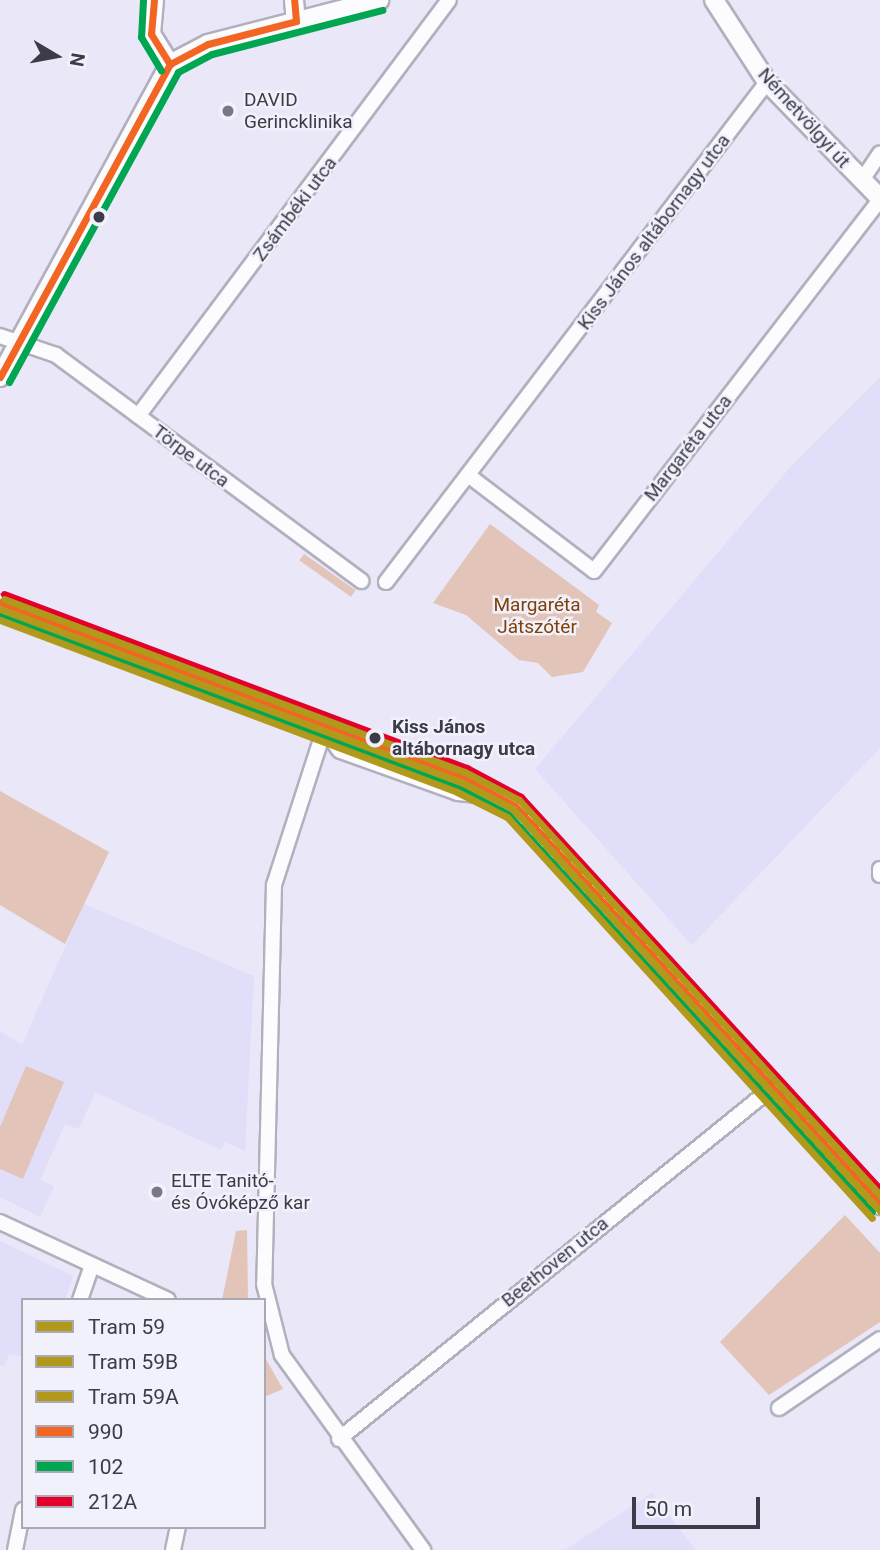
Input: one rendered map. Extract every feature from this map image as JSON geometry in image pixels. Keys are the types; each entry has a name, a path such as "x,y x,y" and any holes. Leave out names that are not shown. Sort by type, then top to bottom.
{"street":[{"path":"154,0 151,34 170,64"},
{"path":"294,0 296,21"},
{"path":"0,377 8,338 170,64 208,44 379,0"},
{"name":"Zsámbéki utca","path":"138,416 449,0"},
{"name":"Németvölgyi út","path":"714,0 768,82 880,199"},
{"name":"Németvölgyi út","path":"727,0 734,33"},
{"name":"Kiss János altábornagy utca","path":"387,582 768,82"},
{"path":"862,180 880,153"},
{"name":"Margaréta utca","path":"468,475 594,571 880,199"},
{"name":"Törpe utca","path":"8,338 57,355 361,581"},
{"path":"1,605 326,727 341,749 458,791 499,795 542,830 773,1087 878,1199"},
{"path":"265,1298 262,1229 274,885 326,727"},
{"name":"Beethoven utca","path":"339,1439 773,1087"},
{"path":"0,1222 164,1298"},
{"path":"81,1298 92,1265"},
{"path":"266,1313 282,1354 339,1439 424,1550"},
{"path":"779,1408 880,1339"},
{"path":"15,1550 21,1520"},
{"path":"173,1550 178,1529"}],"shaded area":[{"path":"880,377 880,748 692,945 535,769 793,464"},
{"path":"84,904 254,976 245,1151 225,1142 221,1150 95,1092 79,1129 65,1124 40,1180 54,1186 40,1217 0,1197 0,1031 22,1045"},
{"path":"0,1241 73,1276 66,1298 21,1298 21,1357 9,1354 5,1366 0,1365"},
{"path":"652,1493 696,1550 565,1550"}],"green space":[{"name":"Margaréta Játszótér","path":"490,524 599,605 596,612 612,623 583,672 552,677 538,663 519,660 466,615 433,603"},
{"path":"304,554 356,590 351,597 299,561"},
{"path":"0,791 109,852 65,944 0,905"},
{"path":"26,1066 64,1082 23,1179 0,1169 0,1127"},
{"path":"845,1215 880,1253 880,1322 769,1395 720,1342"},
{"path":"247,1230 248,1298 222,1298 236,1231"},
{"path":"266,1359 283,1389 266,1396"}],"tram line":[{"name":"59A","path":"4,599 465,772 519,800 880,1195"},
{"name":"59","path":"0,609 461,782 513,809 880,1211"},
{"name":"59B","path":"0,620 457,792 507,817 872,1218"}],"transit line":[{"name":"102","path":"143,0 141,37 161,70"},
{"name":"990","path":"154,0 151,34 170,64"},
{"name":"990","path":"0,377 170,64 208,44 296,21 294,0"},
{"name":"102","path":"9,382 178,72 212,54 382,10"},
{"name":"212A","path":"4,594 467,768 521,797 880,1189"},
{"name":"990","path":"0,602 463,778 515,806 880,1205"},
{"name":"102","path":"0,613 459,788 508,814 872,1212"}],"place":[{"name":"DAVID Gerincklinika","path":"228,111"},
{"name":"Kiss János altábornagy utca","path":"375,738"},
{"name":"ELTE Tanitó- és Óvóképző kar","path":"157,1192"}]}
